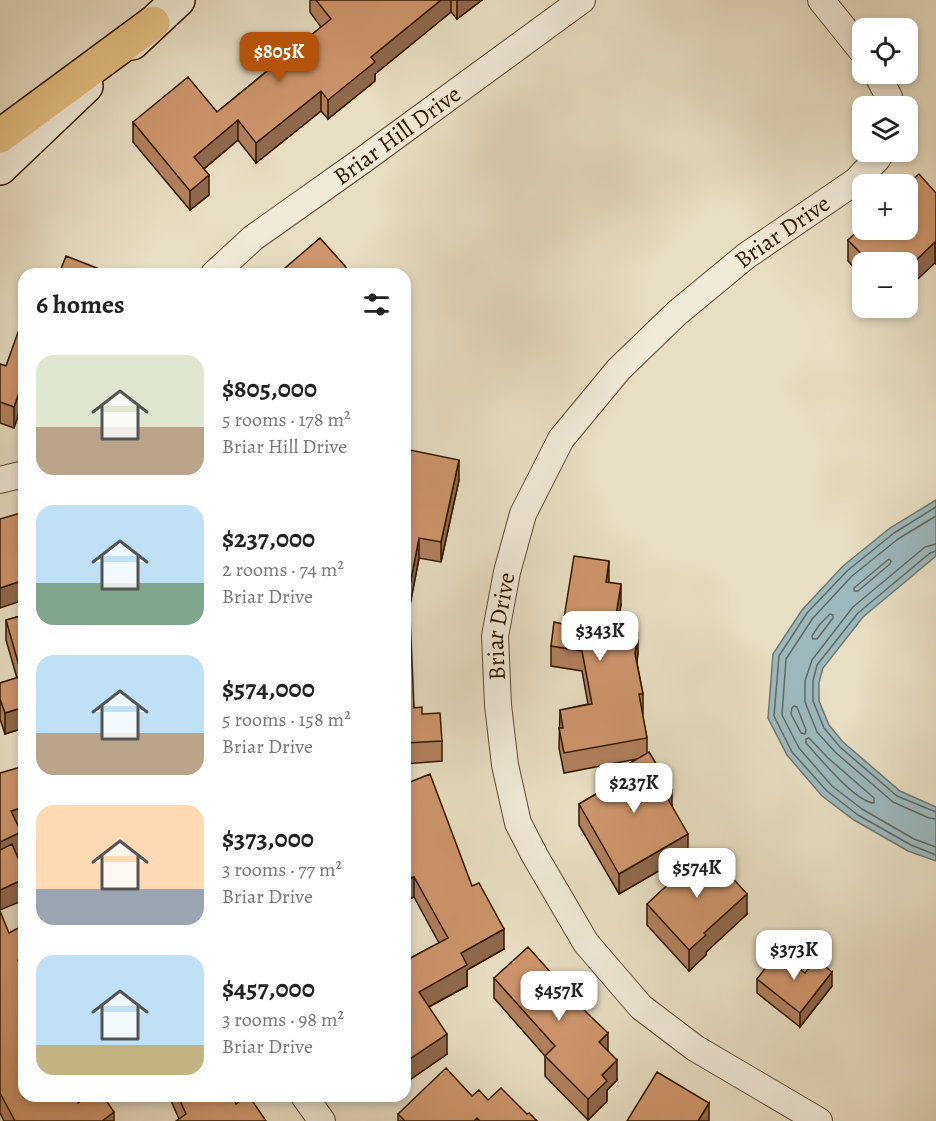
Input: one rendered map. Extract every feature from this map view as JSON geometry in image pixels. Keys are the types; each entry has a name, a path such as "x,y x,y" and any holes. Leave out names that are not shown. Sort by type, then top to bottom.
{"highway":[{"path":"0,136 153,22"}],"main road":[{"path":"0,168 178,0"}],"street":[{"name":"Briar Hill Drive","path":"219,268 253,237 582,0"},
{"path":"821,0 852,39"},
{"name":"Briar Drive","path":"819,1121 695,1048 659,1021 641,1007 586,943 518,823 506,765 498,705 495,636 507,572 523,514 561,439 618,369 677,314 746,256 856,181 874,162"},
{"path":"0,480 18,476"},
{"path":"308,1102 322,1121"}],"water":[{"path":"936,500 936,556 863,617 823,668 819,682 819,701 829,725 843,742 900,791 936,807 936,861 908,851 854,820 822,796 787,755 768,718 773,654 802,610 843,566 890,528"}],"building":[{"path":"316,0 441,0 371,57 375,62 328,100 321,91 256,143 238,120 194,157 209,175 190,191 133,122 188,77 217,112 331,19"},
{"path":"918,175 936,193 936,244 935,242 918,258 918,252 859,252 848,240 852,236 852,240 918,240"},
{"path":"320,238 346,268 285,268"},
{"path":"66,256 97,268 61,268"},
{"path":"18,332 18,396 14,407 0,402 0,364 6,366"},
{"path":"411,450 459,460 441,542 419,538 411,580"},
{"path":"18,514 18,582 0,588 0,519"},
{"path":"574,556 609,561 606,582 621,584 614,628 638,632 635,654 643,694 639,694 647,738 564,753 559,728 563,728 560,710 592,704 582,651 551,646 554,622 563,624"},
{"path":"18,617 18,662 6,620"},
{"path":"411,639 414,708 422,707 422,714 440,713 442,741 411,743"},
{"path":"18,677 18,709 5,713 0,699 0,683"},
{"path":"649,752 672,790 665,794 688,834 619,874 579,804 608,787 603,779"},
{"path":"18,768 18,809 11,811 18,826 18,833 0,842 0,773"},
{"path":"430,774 472,886 479,883 504,929 461,953 467,965 419,992 447,1034 411,1058 411,958 448,938 414,877 411,878 411,782"},
{"path":"12,844 18,858 18,882 0,890 0,850"},
{"path":"706,849 747,894 704,933 706,935 689,950 647,904"},
{"path":"0,911 9,933 18,928 18,1102 107,1102 114,1112 102,1121 15,1121 0,1093"},
{"path":"528,947 608,1033 599,1042 617,1060 602,1075 607,1081 588,1099 545,1056 555,1046 494,978"},
{"path":"778,952 805,973 816,959 832,972 800,1013 757,979"},
{"path":"446,1068 472,1096 479,1090 488,1100 501,1088 537,1121 480,1121 477,1118 474,1121 405,1121 398,1114"},
{"path":"657,1072 709,1103 698,1121 627,1121"},
{"path":"181,1102 235,1102 236,1104 253,1102 266,1121 176,1121 186,1114"}]}
